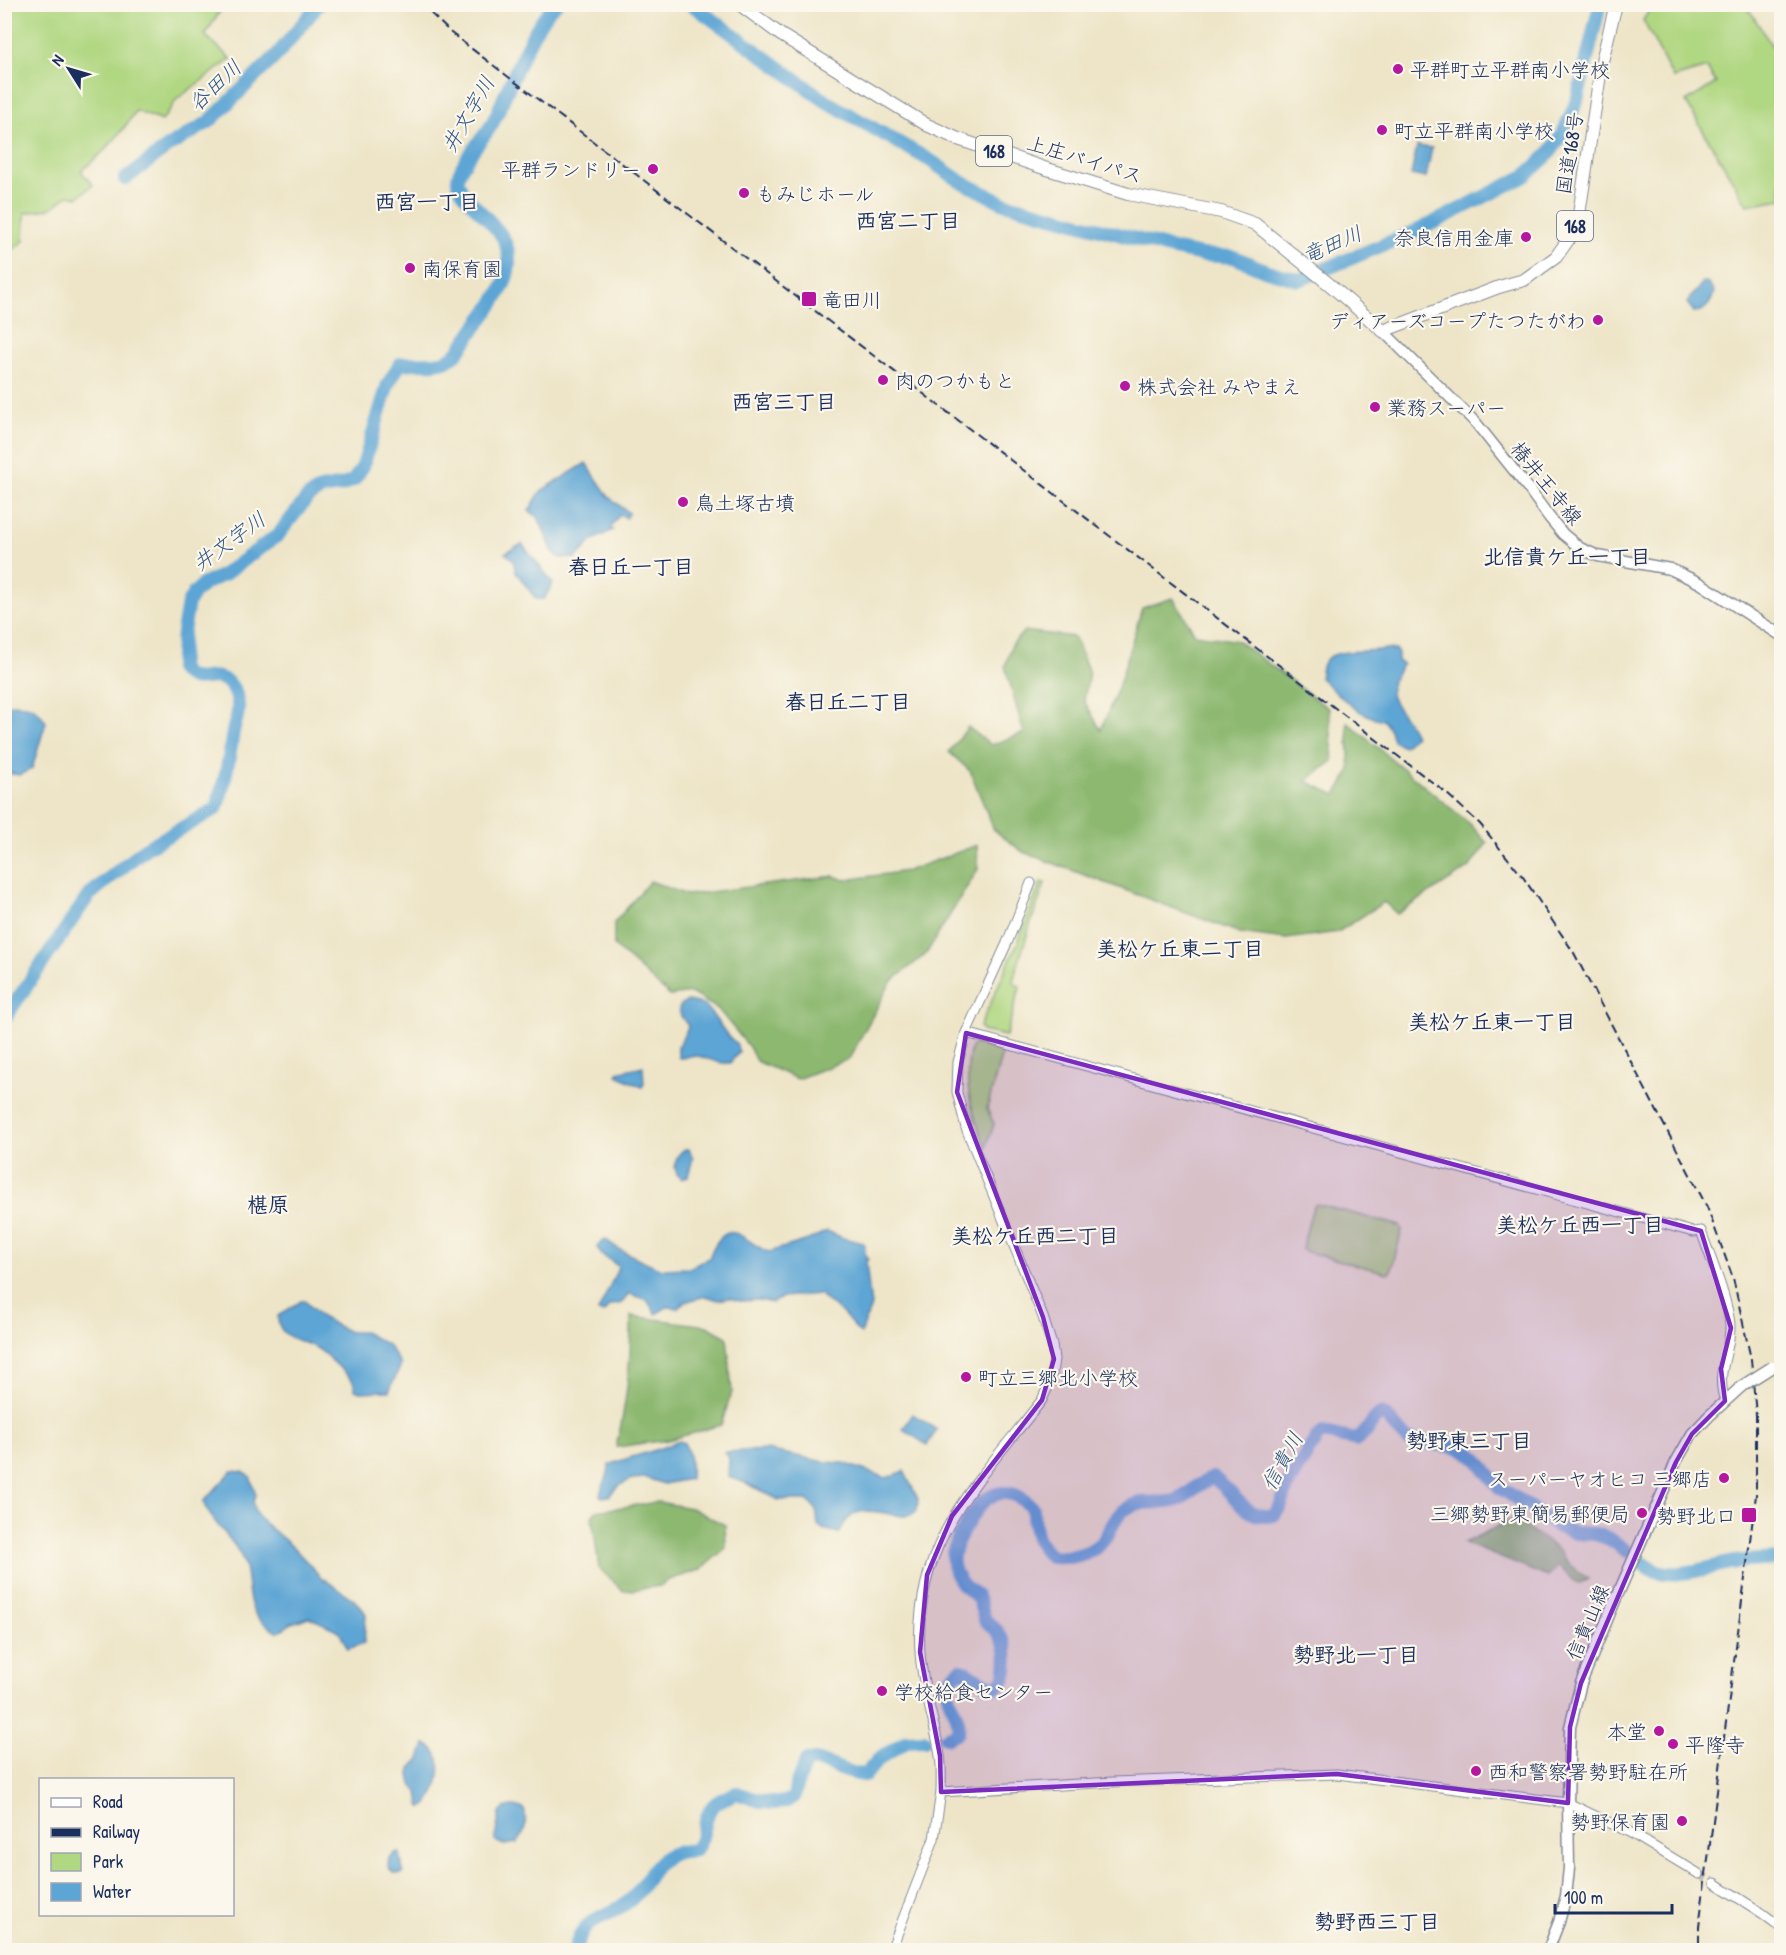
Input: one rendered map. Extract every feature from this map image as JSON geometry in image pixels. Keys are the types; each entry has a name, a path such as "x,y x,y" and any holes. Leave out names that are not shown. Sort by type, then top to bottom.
{"highway":[{"name":"上庄バイパス","path":"739,4 782,35 927,125 958,139 1128,194 1235,216 1256,224 1383,331"},
{"name":"国道168号","path":"1383,331 1499,287 1524,280 1556,257 1578,221 1602,61 1616,4"}],"main road":[{"name":"椿井王寺線","path":"1383,331 1471,418 1563,534 1580,548 1598,556 1670,569 1700,583 1782,636"},
{"name":"信貴山線","path":"1548,1950 1566,1896 1569,1868 1570,1727 1581,1683 1676,1462 1692,1434 1742,1386 1777,1364"}],"street":[{"path":"891,1950 934,1839 941,1792 940,1756 924,1687 920,1652 921,1600 927,1575 952,1516 1042,1400 1051,1380 1054,1359 1043,1317 966,1128 957,1092 958,1062 966,1033 1007,943 1031,883"},
{"path":"966,1033 1683,1229 1701,1231 1731,1328 1721,1369 1721,1390 1725,1401"},
{"path":"941,1792 1113,1782 1336,1774 1568,1803 1631,1833 1700,1874"},
{"path":"1714,1883 1782,1928"}],"highlighted area":[{"path":"966,1033 1701,1231 1731,1328 1721,1369 1725,1401 1692,1434 1676,1462 1581,1683 1570,1727 1568,1803 1337,1774 941,1792 940,1756 920,1652 927,1575 952,1516 1042,1400 1054,1359 1043,1317 957,1092"}],"green space":[{"path":"5,4 224,5 205,35 231,59 177,99 162,121 136,111 111,143 81,171 93,185 78,197 68,195 52,208 25,213 24,241 5,256"},
{"path":"1653,5 1746,5 1772,46 1781,50 1781,199 1747,205 1686,102 1716,83 1707,68 1673,78 1643,20"},
{"path":"1173,598 1195,634 1238,641 1329,709 1333,761 1306,781 1336,795 1350,771 1347,722 1470,824 1487,843 1469,868 1397,914 1384,902 1338,932 1286,939 1240,933 1023,852 994,830 970,771 949,752 968,727 991,745 1024,733 1005,666 1012,645 1024,631 1074,637 1089,672 1084,701 1101,730 1119,685 1142,608"},
{"path":"977,845 978,869 926,954 891,982 849,1059 797,1079 756,1061 749,1047 718,1009 691,993 670,996 614,946 614,923 650,881 687,895 834,876 845,880 907,871"},
{"path":"1041,882 1045,883 1013,981 1020,987 1006,1036 982,1031 980,1026 1019,940"},
{"path":"975,1044 1000,1050 1002,1053 987,1109 994,1124 986,1148 976,1123 968,1086 968,1061 971,1047"},
{"path":"1316,1204 1400,1226 1402,1230 1391,1271 1387,1273 1304,1251 1302,1248 1313,1207"},
{"path":"631,1316 707,1326 727,1337 732,1392 721,1425 668,1440 616,1447 628,1382"},
{"path":"658,1502 691,1508 725,1525 726,1548 700,1570 669,1580 660,1586 623,1591 599,1568 592,1517 596,1511"},
{"path":"1514,1518 1561,1552 1566,1562 1588,1579 1578,1584 1558,1566 1548,1577 1464,1543"}],"water":[{"path":"1417,146 1432,148 1426,178 1411,175"},
{"path":"1703,282 1708,284 1714,292 1713,296 1705,309 1694,312 1687,303"},
{"path":"586,463 609,497 629,513 626,518 620,514 612,525 613,530 593,540 576,558 560,558 553,552 538,517 529,511 541,491"},
{"path":"522,544 553,583 544,599 536,599 516,572 513,560 505,553"},
{"path":"1396,650 1398,661 1403,664 1391,686 1391,694 1415,735 1404,746 1393,741 1390,730 1383,720 1357,709 1320,678 1323,664 1333,655"},
{"path":"5,704 33,707 46,722 32,769 20,775 5,773"},
{"path":"688,1001 702,1004 709,1010 736,1043 739,1052 730,1063 695,1056 679,1058 678,1048 688,1026 679,1009 681,1004"},
{"path":"643,1066 644,1084 642,1087 617,1075 618,1072"},
{"path":"685,1149 689,1149 693,1158 688,1176 682,1179 676,1172 675,1164 678,1156"},
{"path":"827,1231 864,1243 868,1259 866,1262 871,1306 861,1334 820,1294 783,1297 772,1303 760,1300 739,1301 730,1298 718,1300 706,1296 684,1302 678,1308 667,1307 656,1314 647,1300 628,1294 622,1303 609,1306 604,1313 598,1312 618,1268 597,1247 605,1239 620,1250 661,1269 689,1268 709,1258 715,1245 728,1233 741,1235 769,1252 808,1240"},
{"path":"301,1301 305,1301 321,1317 345,1330 364,1332 388,1345 401,1365 389,1391 360,1392 355,1390 353,1381 321,1351 292,1338 282,1330 278,1316"},
{"path":"913,1414 937,1430 927,1445 903,1429"},
{"path":"677,1441 683,1442 688,1450 690,1479 664,1484 646,1478 632,1479 618,1486 609,1496 600,1495 608,1475 609,1465"},
{"path":"767,1450 825,1462 844,1463 886,1478 904,1471 918,1499 917,1511 900,1516 867,1511 857,1513 847,1520 839,1533 823,1529 818,1525 816,1509 807,1500 779,1500 746,1483 728,1477 729,1458 725,1452"},
{"path":"232,1471 243,1472 250,1476 256,1495 253,1502 254,1509 260,1519 293,1547 321,1577 362,1608 366,1614 364,1643 348,1649 339,1631 309,1617 292,1623 279,1632 265,1624 256,1615 249,1599 242,1558 233,1543 211,1517 203,1502"},
{"path":"425,1744 438,1756 439,1776 428,1804 422,1808 410,1775 411,1768 420,1759"},
{"path":"515,1806 524,1809 524,1832 517,1843 504,1845 497,1842 495,1838 500,1813 504,1809"},
{"path":"395,1853 400,1853 403,1872 401,1874 393,1873 388,1866 389,1858"}],"waterway":[{"name":"谷田川","path":"125,179 169,146 209,122 276,56 319,4"},
{"name":"井文字川","path":"4,1019 89,895 146,848 216,809 238,713 238,702 234,690 226,681 214,677 192,678 180,669 188,603 194,593 278,535 308,497 321,489 343,485 354,480 363,466 388,384 400,364 438,363 453,357 502,288 509,264 508,251 503,238 465,195 458,182 458,176 492,124 538,26 556,4"},
{"name":"竜田川","path":"691,4 827,102 931,161 960,181 1004,203 1173,249 1202,255 1234,257 1267,271 1299,280 1419,230 1525,176 1548,155 1563,134 1577,101 1600,4"},
{"name":"信貴川","path":"946,1738 958,1732 956,1715 947,1692 952,1678 961,1670 996,1687 1004,1680 1007,1655 1002,1638 985,1619 977,1597 957,1577 953,1561 955,1546 974,1513 983,1501 997,1494 1008,1493 1017,1496 1033,1509 1036,1536 1051,1557 1083,1554 1100,1544 1124,1510 1138,1504 1177,1500 1213,1478 1248,1510 1264,1516 1274,1515 1281,1505 1289,1483 1317,1437 1323,1433 1357,1440 1381,1414 1386,1416 1407,1440 1466,1450 1477,1459 1499,1487 1559,1527 1575,1533 1595,1534 1610,1539 1627,1551"},
{"name":"信貴川","path":"1641,1562 1651,1569 1674,1573 1735,1562 1782,1559"},
{"name":"信貴川","path":"575,1950 579,1938 589,1924 634,1897 659,1863 677,1852 695,1850 701,1840 708,1812 720,1801 737,1793 766,1802 787,1801 794,1797 806,1761 821,1762 865,1775 878,1760 906,1741 924,1740"}],"tunnel":[{"path":"1699,1874 1715,1883"}],"railway":[{"path":"421,4 451,33 1445,792 1480,824 1523,877 1574,953 1707,1207 1733,1278 1751,1359 1756,1415 1756,1495 1699,1927 1699,1950"}],"place":[{"name":"平群町立平群南小学校","path":"1398,69"},
{"name":"町立平群南小学校","path":"1382,130"},
{"name":"平群ランドリー","path":"653,169"},
{"name":"もみじホール","path":"744,193"},
{"name":"奈良信用金庫","path":"1526,237"},
{"name":"南保育園","path":"410,268"},
{"name":"竜田川","path":"809,299"},
{"name":"ディアーズコープたつたがわ","path":"1598,320"},
{"name":"肉のつかもと","path":"883,380"},
{"name":"株式会社 みやまえ","path":"1125,386"},
{"name":"業務スーパー","path":"1375,407"},
{"name":"鳥土塚古墳","path":"683,502"},
{"name":"町立三郷北小学校","path":"966,1377"},
{"name":"スーパーヤオヒコ 三郷店","path":"1724,1478"},
{"name":"三郷勢野東簡易郵便局","path":"1642,1513"},
{"name":"勢野北口","path":"1749,1515"},
{"name":"学校給食センター","path":"882,1691"},
{"name":"本堂","path":"1659,1731"},
{"name":"平隆寺","path":"1673,1744"},
{"name":"西和警察署勢野駐在所","path":"1476,1771"},
{"name":"勢野保育園","path":"1682,1821"}],"district":[{"name":"西宮一丁目","path":"427,201"},
{"name":"西宮二丁目","path":"908,220"},
{"name":"西宮三丁目","path":"784,401"},
{"name":"北信貴ケ丘一丁目","path":"1567,556"},
{"name":"春日丘一丁目","path":"631,566"},
{"name":"春日丘二丁目","path":"848,701"},
{"name":"美松ケ丘東二丁目","path":"1180,948"},
{"name":"美松ケ丘東一丁目","path":"1492,1021"},
{"name":"椹原","path":"268,1204"},
{"name":"美松ケ丘西一丁目","path":"1580,1224"},
{"name":"美松ケ丘西二丁目","path":"1035,1235"},
{"name":"勢野東三丁目","path":"1469,1440"},
{"name":"勢野北一丁目","path":"1356,1654"},
{"name":"勢野西三丁目","path":"1377,1921"}]}
